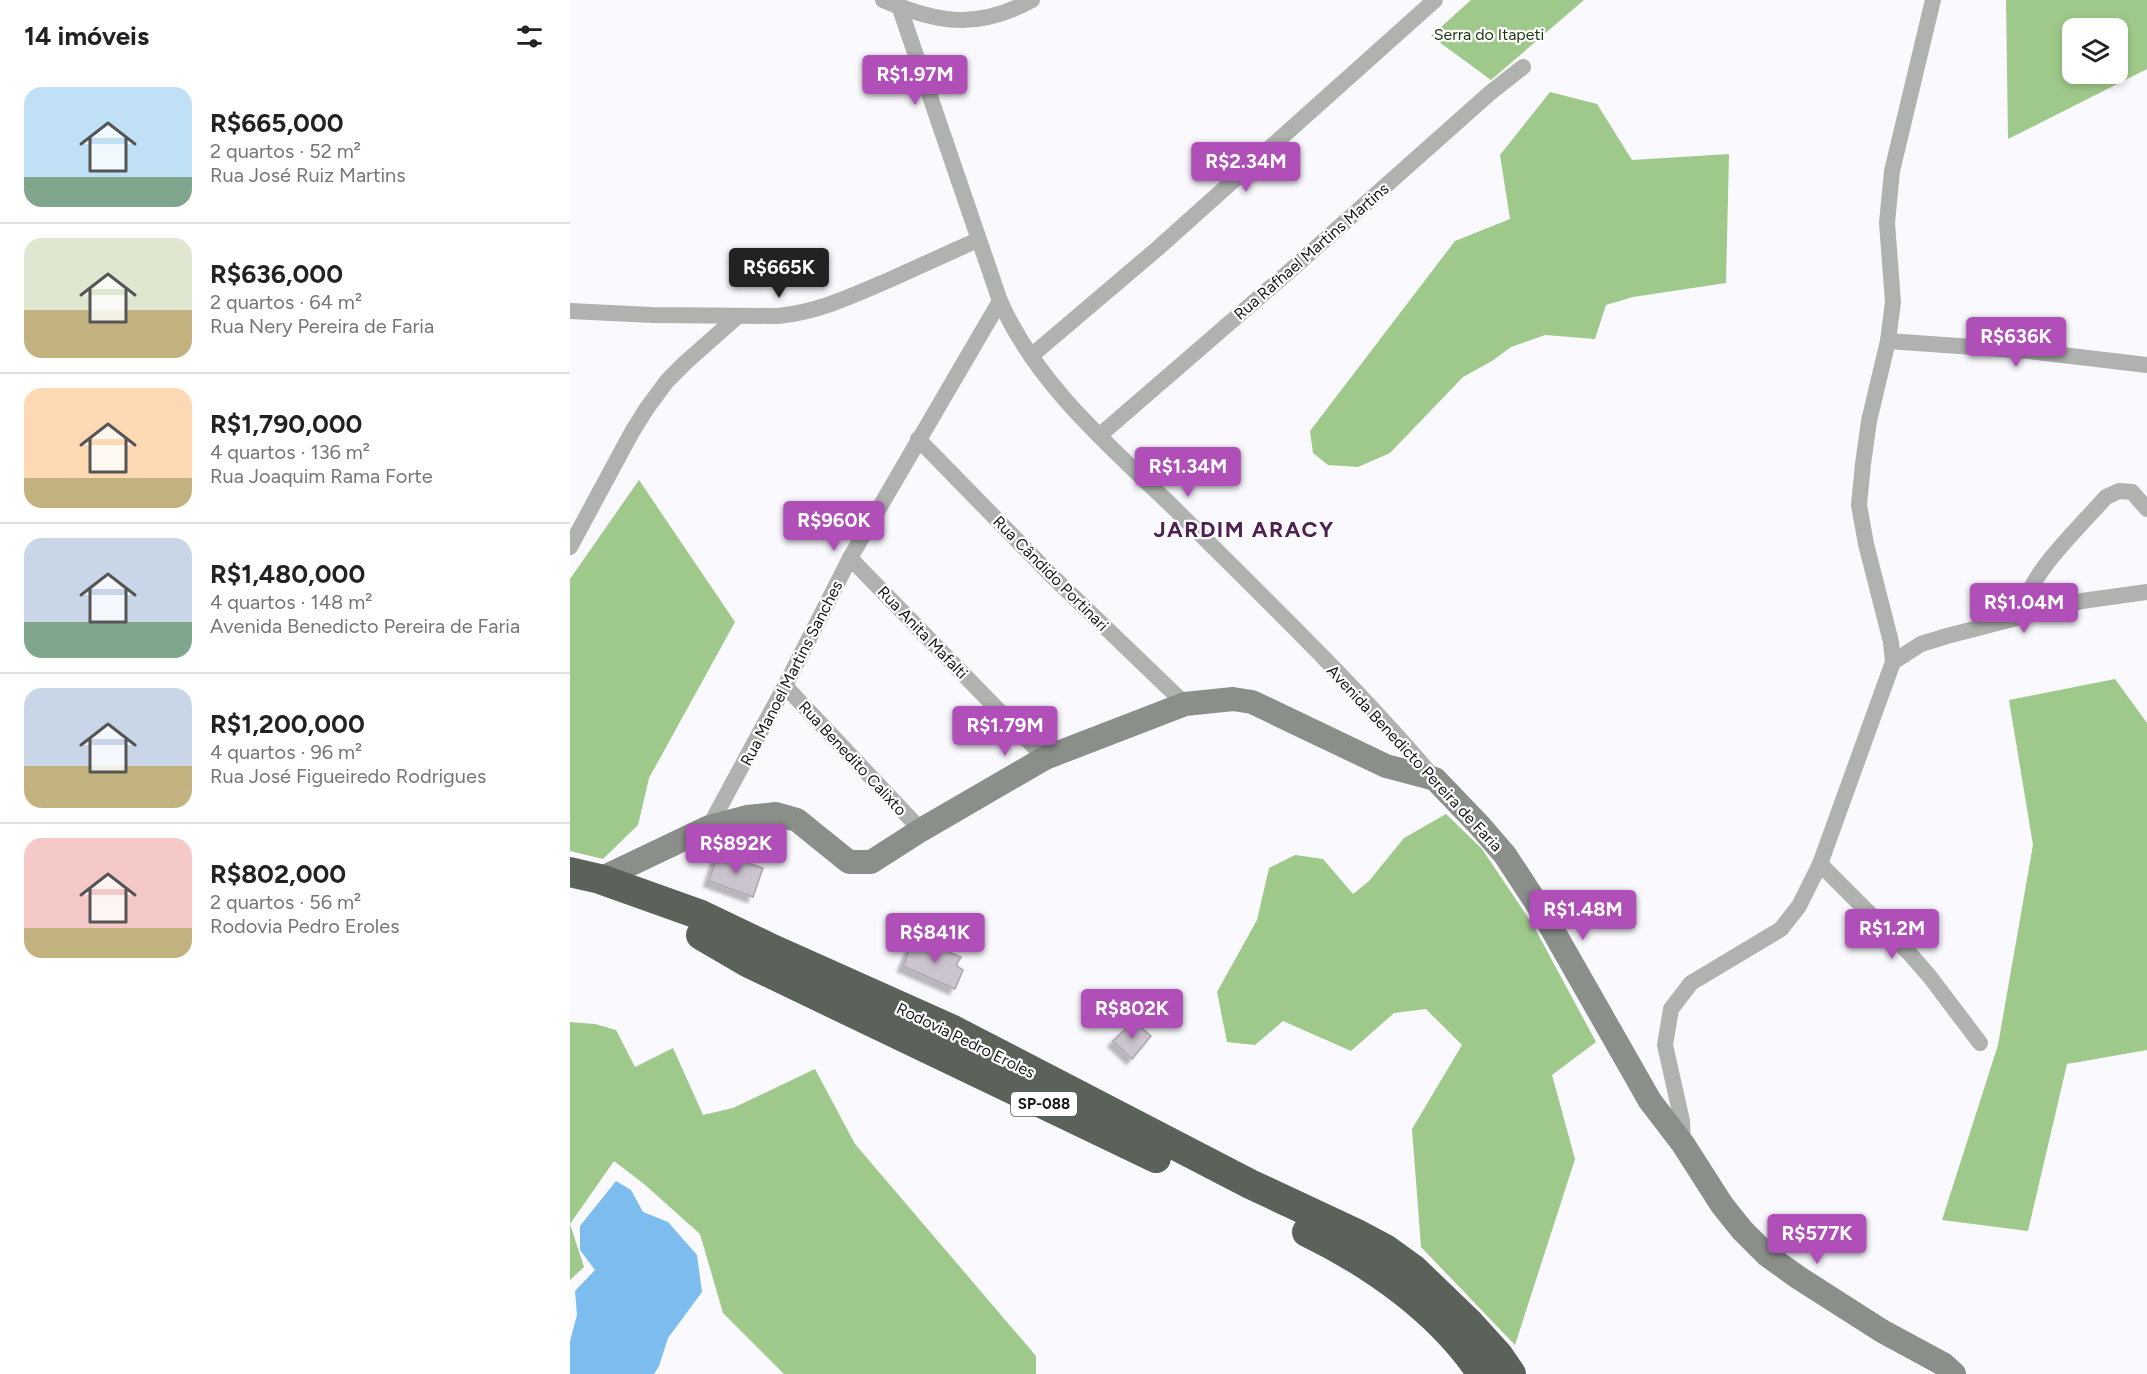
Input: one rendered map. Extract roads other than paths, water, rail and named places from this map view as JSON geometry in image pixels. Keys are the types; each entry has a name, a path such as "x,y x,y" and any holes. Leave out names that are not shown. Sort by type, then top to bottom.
{"highway":[{"name":"Rodovia Pedro Eroles","path":"570,872 600,879 701,915 772,949 1070,1116 1335,1246 1401,1290 1436,1320 1470,1355 1482,1374"},
{"name":"Rodovia Pedro Eroles","path":"570,894 642,909 701,935 749,963 804,988 911,1027 953,1030 1240,1179 1308,1210 1384,1249 1414,1270 1498,1354 1511,1374"}],"main road":[{"path":"600,879 709,827 747,817 776,814 798,820 849,862 859,864 871,862 921,830 1045,758 1185,704 1233,699 1252,702 1386,765 1435,779"},
{"name":"Avenida Benedicto Pereira de Faria","path":"1435,779 1505,855 1543,913 1650,1101 1683,1144 1722,1205 1742,1230 1767,1255 1844,1307 1882,1331 1943,1364 1954,1374"}],"street":[{"path":"883,0 949,20 966,21 994,17 1032,0"},
{"path":"1031,356 1157,249 1435,0"},
{"path":"1683,1144 1683,1121 1665,1045 1671,1009 1691,983 1780,929 1799,906 1820,864 1893,662 1891,642 1866,544 1859,505 1869,421 1888,342 1893,302 1893,280 1887,233 1892,171 1933,0"},
{"name":"Avenida Benedicto Pereira de Faria","path":"899,4 1000,301 1009,321 1031,356 1066,401 1305,639 1400,738 1435,779"},
{"name":"Rua Rafhael Martins Martins","path":"1100,435 1490,93 1523,67"},
{"path":"570,311 652,315 778,316 813,311 978,240"},
{"name":"Rua Manoel Martins Sanches","path":"709,827 785,686 850,558 1000,301"},
{"path":"570,547 632,432 654,399 686,362 738,316"},
{"path":"1888,342 2029,351 2147,365"},
{"name":"Rua Cândido Portinari","path":"918,440 1053,577 1185,704"},
{"path":"2027,615 2027,598 2032,586 2106,497 2119,491 2132,492 2147,509"},
{"name":"Rua Anita Mafalti","path":"850,558 1045,758"},
{"path":"1893,662 1921,644 2082,601 2147,592"},
{"name":"Rua Benedito Calixto","path":"785,686 921,830"},
{"path":"1820,864 1911,955 1980,1043"}],"water":[{"path":"616,1181 631,1190 643,1212 668,1222 697,1255 702,1292 668,1338 654,1374 570,1374 570,1341 577,1315 575,1291 595,1270 580,1250 580,1226"}],"district":[{"name":"JARDIM ARACY","path":"1244,529"}],"park label":[{"name":"Serra do Itapeti","path":"1489,34"}]}
